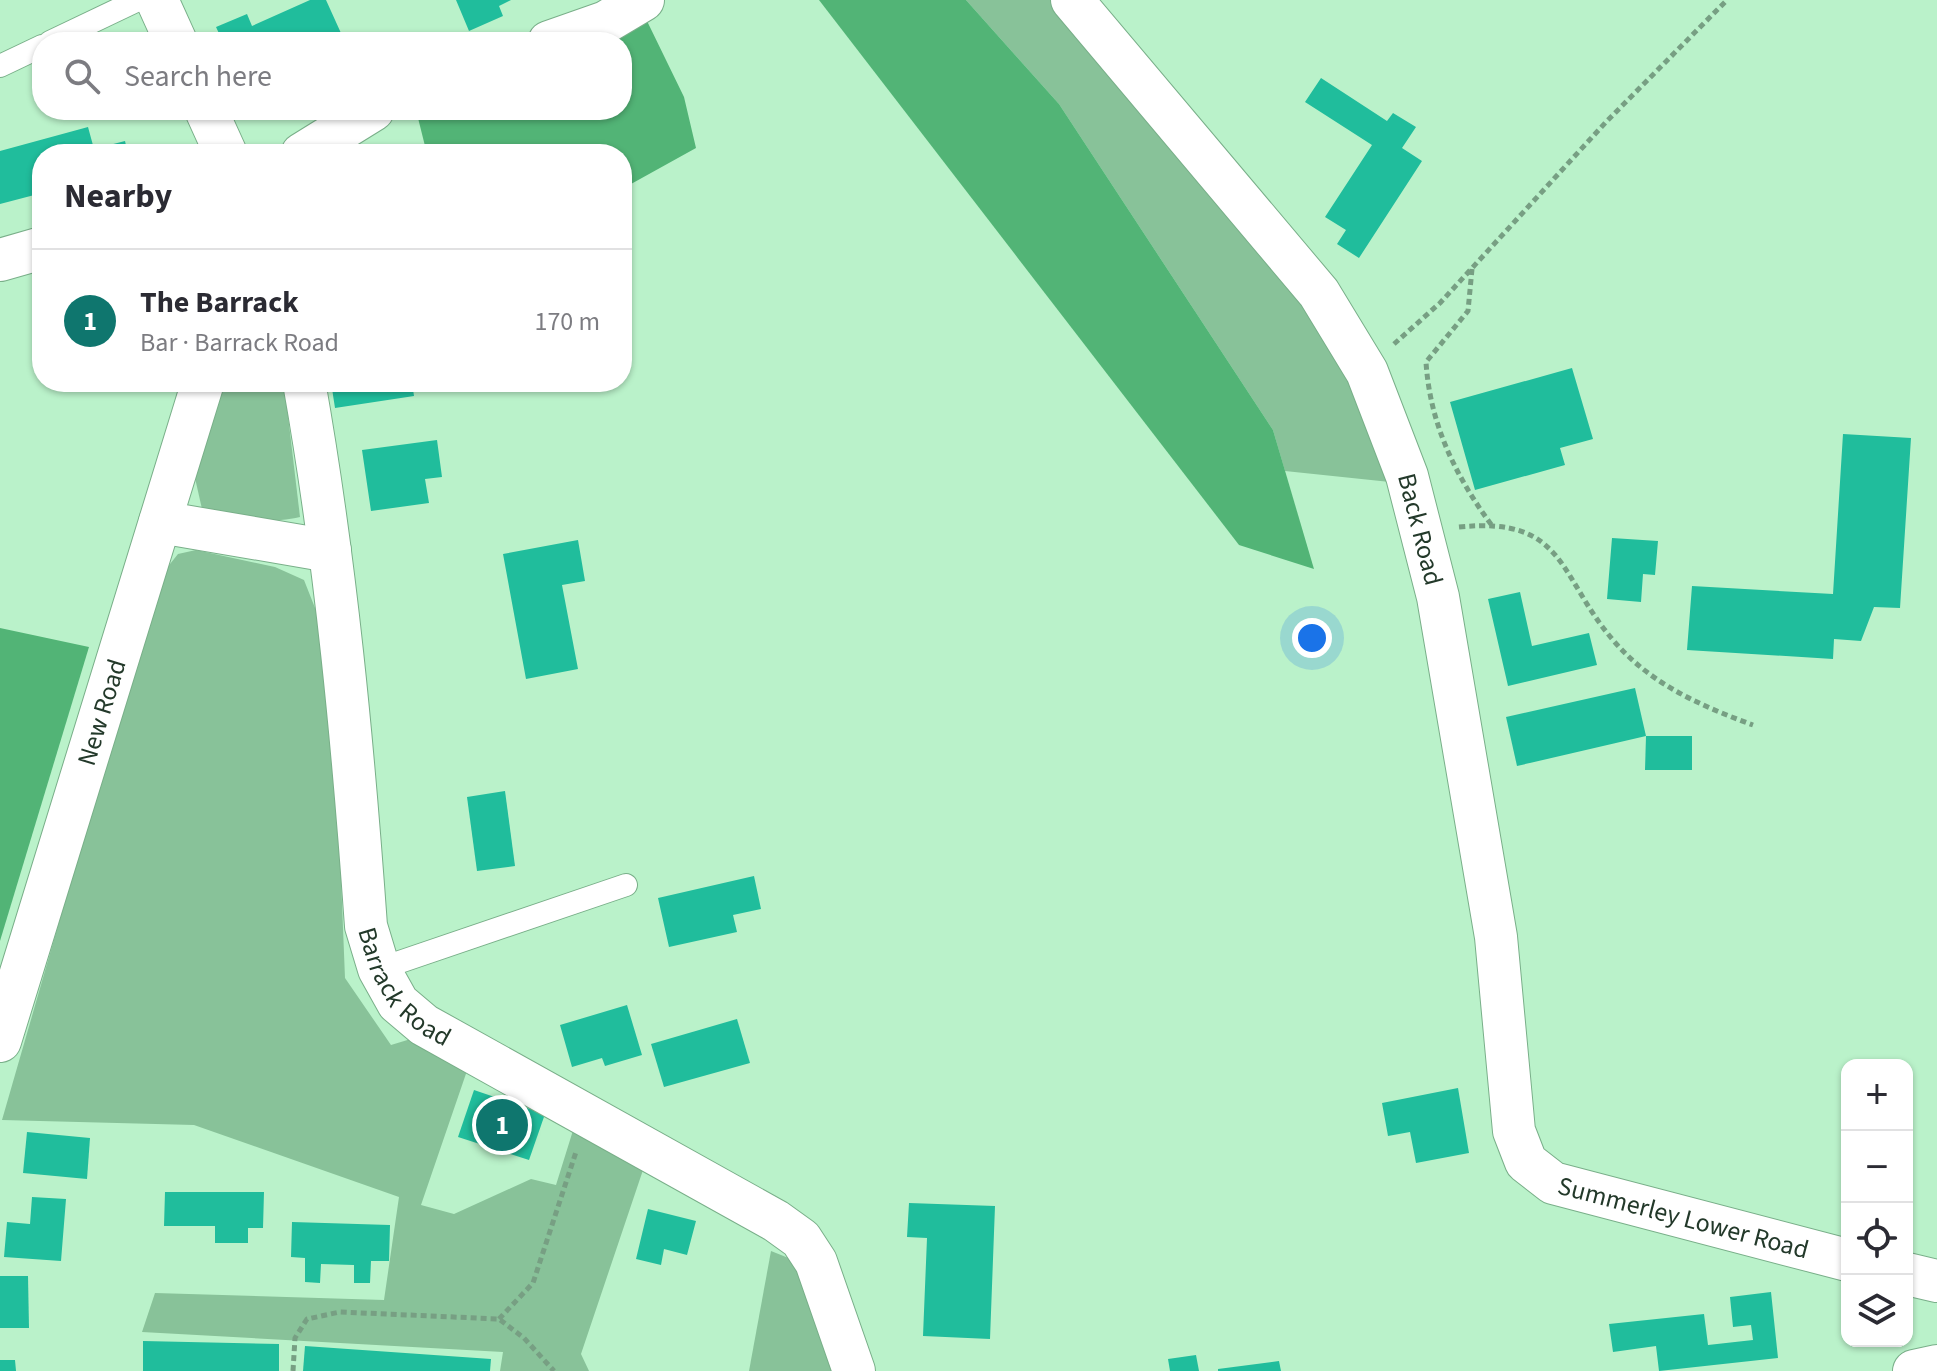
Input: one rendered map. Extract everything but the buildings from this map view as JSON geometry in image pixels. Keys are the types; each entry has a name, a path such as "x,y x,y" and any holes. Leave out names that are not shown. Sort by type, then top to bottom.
{"street":[{"path":"157,0 171,32"},
{"path":"578,32 606,22 643,0"},
{"name":"Back Road","path":"1072,0 1319,293 1367,372 1407,476 1438,597 1496,937 1514,1131 1526,1162"},
{"path":"211,120 221,144"},
{"path":"318,144 357,120"},
{"path":"0,260 32,251"},
{"name":"New Road","path":"0,1041 200,392"},
{"name":"Barrack Road","path":"306,392 330,551 355,772 366,926 379,969 398,1003 424,1025 588,1114 776,1221 801,1239 816,1262 854,1371"},
{"path":"160,522 330,551"},
{"name":"Summerley Lower Road","path":"1526,1162 1553,1183 1841,1258"},
{"path":"1911,1275 1937,1281"},
{"path":"1914,1371 1937,1366"}],"lane":[{"path":"71,32 138,0"},
{"path":"0,66 32,51"},
{"path":"379,969 626,885"}],"path":[{"path":"1367,372 1472,268 1606,122 1727,0"},
{"path":"1472,268 1468,311 1426,362 1428,398 1463,486 1493,527"},
{"path":"1423,531 1464,526 1526,530 1547,545 1613,641 1653,676 1693,703 1753,725"},
{"path":"499,1319 533,1283 588,1114"},
{"path":"293,1371 295,1338 307,1319 340,1312 499,1319 524,1338 554,1371"}],"green space":[{"path":"819,0 966,0 1059,104 1273,430 1314,569 1239,545"},
{"path":"966,0 1054,0 1330,337 1390,482 1285,471 1273,430 1059,104"},
{"path":"647,21 684,97 696,148 632,183 632,144 424,144 418,120 632,120 632,32 616,32"},
{"path":"218,392 285,392 300,517 250,521 212,514 202,509 195,478"},
{"path":"196,550 275,567 304,580 317,613 336,752 345,978 391,1045 414,1038 470,1062 421,1205 454,1214 531,1179 556,1185 575,1124 643,1170 581,1354 589,1371 500,1371 503,1352 142,1332 155,1293 384,1300 399,1197 194,1125 2,1120 158,579 178,554"},
{"path":"0,628 89,647 0,941"},
{"path":"771,1251 796,1261 836,1371 749,1371"}],"place":[{"name":"The Barrack","path":"502,1125"}]}
